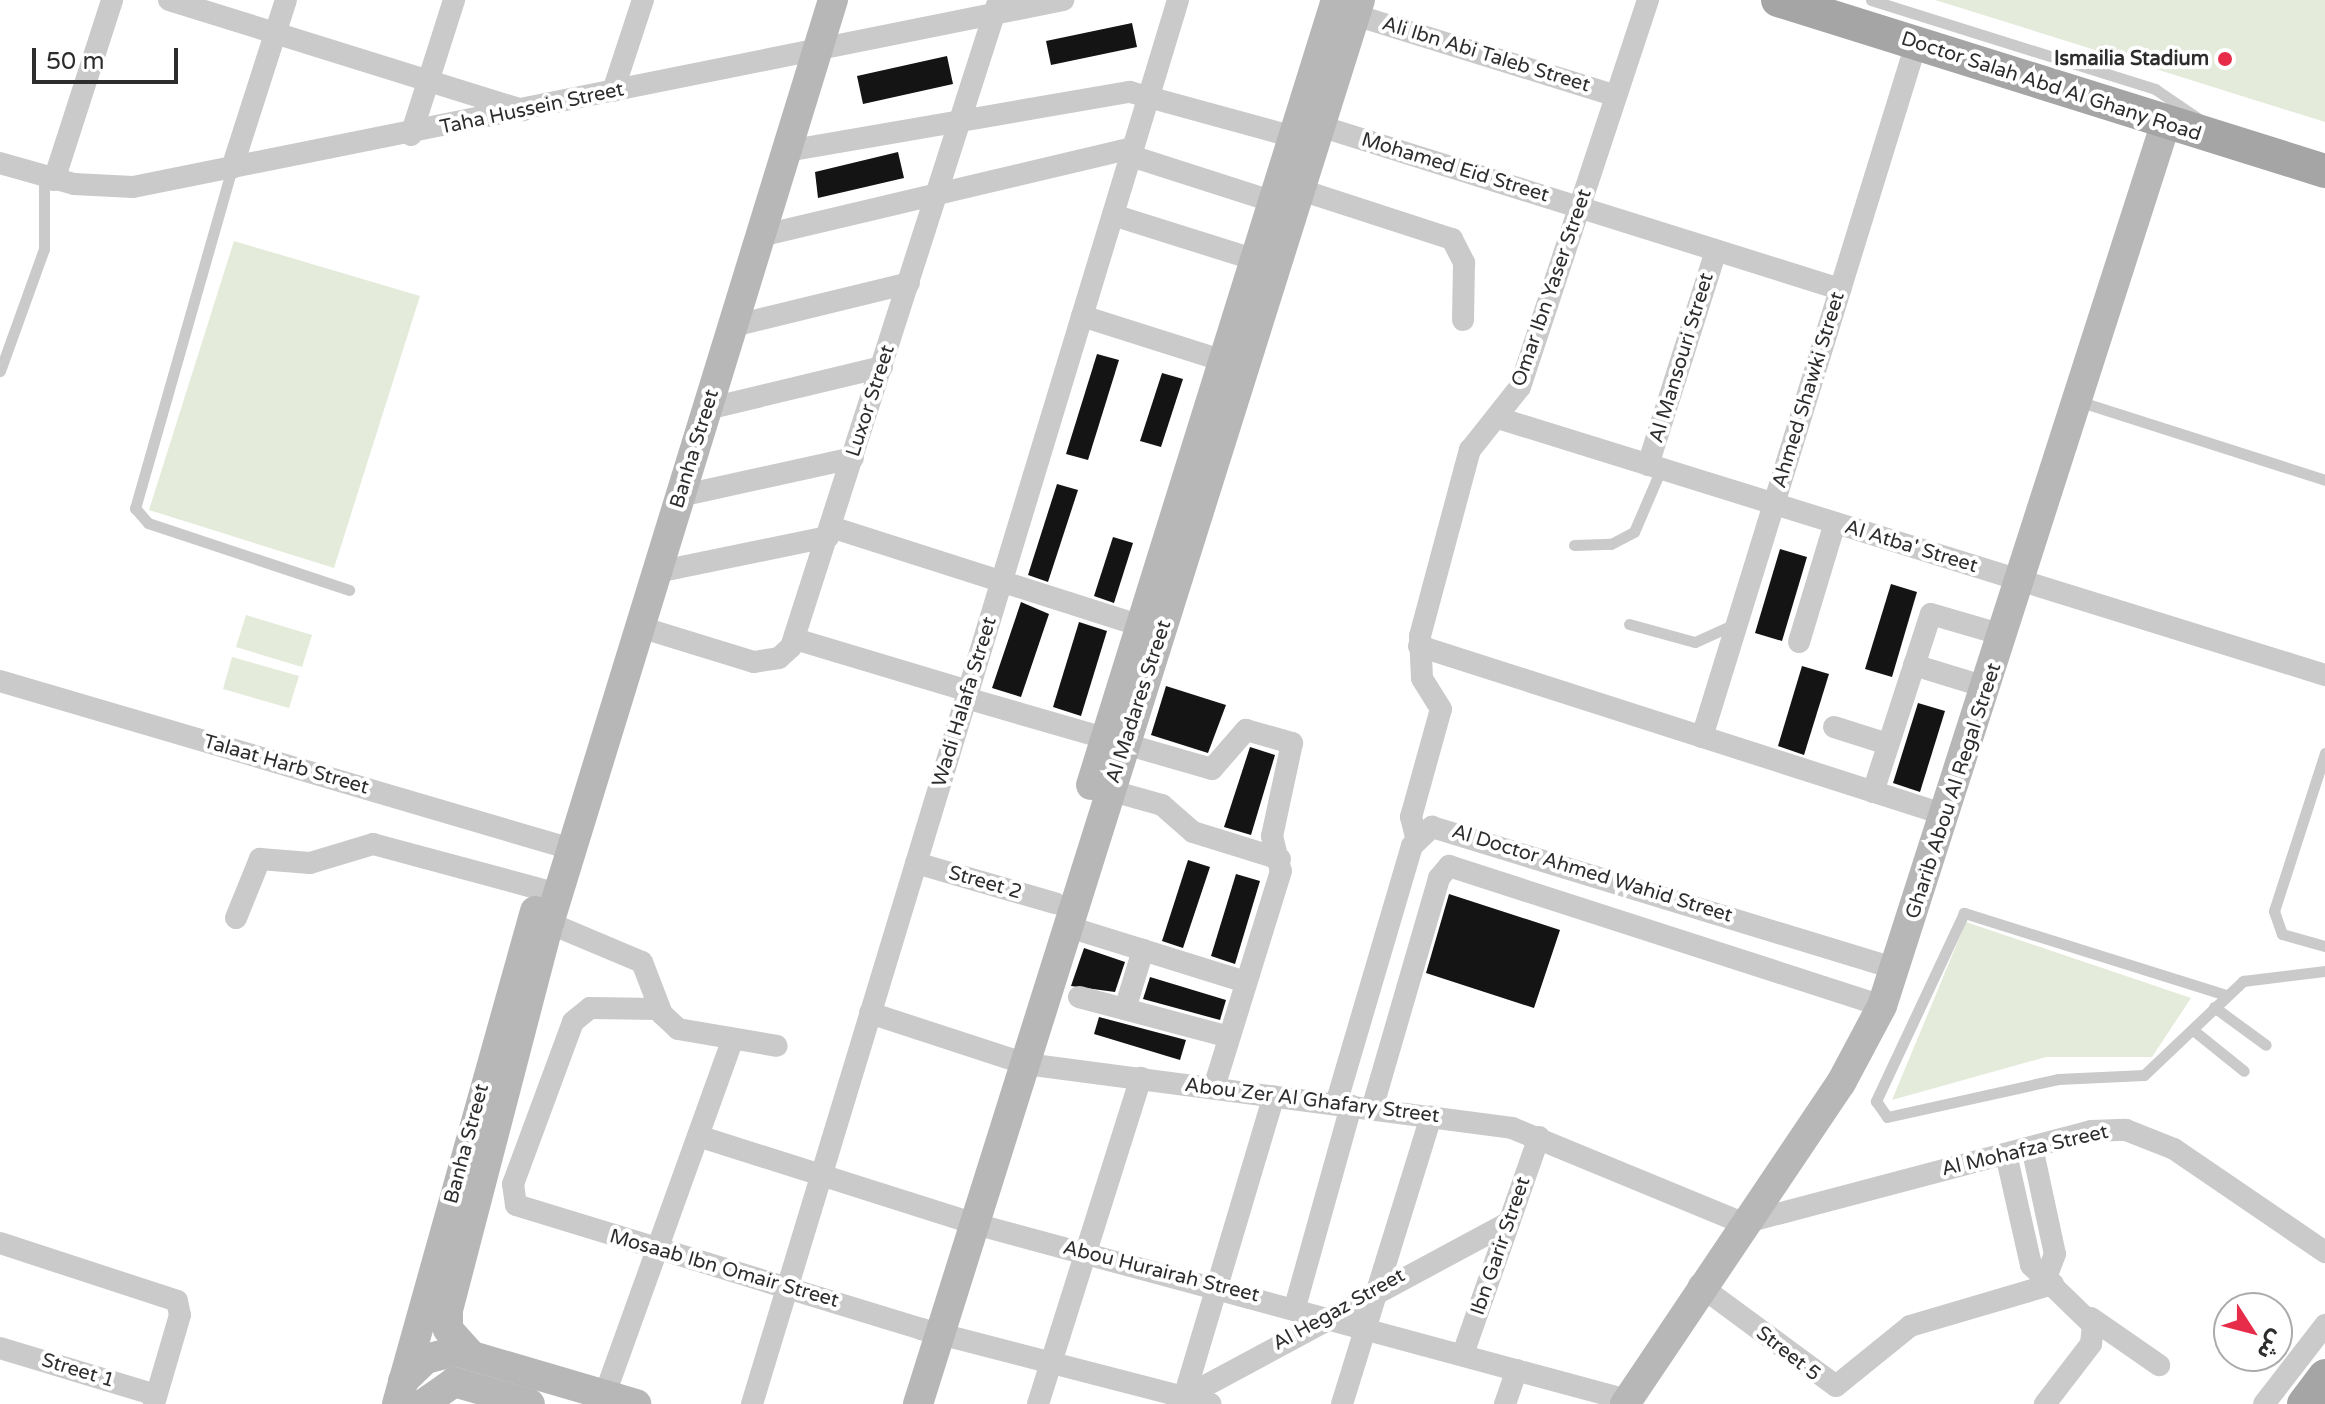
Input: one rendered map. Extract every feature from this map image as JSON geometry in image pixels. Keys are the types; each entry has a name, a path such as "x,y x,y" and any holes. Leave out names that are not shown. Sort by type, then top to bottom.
{"main road":[{"name":"Banha Street","path":"448,1329 554,905 833,0"},
{"name":"Doctor Salah Abd Al Ghany Road","path":"1778,0 2325,171"},
{"name":"Al Madares Street","path":"918,1404 931,1331 1287,196 1305,127 1350,5"},
{"name":"Gharib Abou Al Regal Street","path":"1626,1402 1699,1285 1841,1083 1882,1006 1897,969 2166,122"},
{"name":"Al Madares Street","path":"1062,915 1112,791 1116,744 1141,626 1256,260 1287,196"},
{"name":"Banha Street","path":"400,1392 526,927 536,910 554,905"},
{"path":"416,1330 432,1343 448,1329 472,1356"},
{"name":"Al Madares Street","path":"898,1404 931,1331"},
{"path":"400,1392 435,1355 472,1356 636,1404"},
{"path":"2304,1404 2325,1376"},
{"path":"423,1404 454,1382 530,1404"}],"street":[{"path":"49,178 112,0"},
{"path":"169,0 528,112"},
{"path":"232,168 286,0"},
{"path":"411,135 454,0"},
{"path":"613,91 643,0"},
{"path":"973,0 997,7"},
{"name":"Taha Hussein Street","path":"0,163 49,178 133,187 528,112 613,91 818,50 997,7 1063,0"},
{"name":"Wadi Halafa Street","path":"752,1404 1178,0"},
{"name":"Omar Ibn Yaser Street","path":"1416,837 1411,817 1441,709 1422,678 1419,646 1470,450 1520,387 1648,0"},
{"name":"Ali Ibn Abi Taleb Street","path":"1350,5 1616,96"},
{"name":"Luxor Street","path":"795,639 997,7"},
{"name":"Ahmed Shawki Street","path":"1702,737 1916,44"},
{"name":"Mohamed Eid Street","path":"787,151 1124,92 1149,95 1305,127 1580,207 1840,289"},
{"path":"760,236 938,192 1132,152 1452,239 1464,263 1463,320"},
{"path":"1113,215 1256,260"},
{"name":"Al Mansouri Street","path":"1655,467 1716,250"},
{"path":"733,326 909,283"},
{"path":"1082,316 1224,361"},
{"path":"707,409 882,367"},
{"name":"Al Atba' Street","path":"1498,418 2325,675"},
{"path":"680,496 853,458"},
{"path":"1799,642 1835,523"},
{"path":"657,572 829,532 1001,581 1141,626"},
{"path":"1873,792 1931,614 2003,635"},
{"path":"640,627 763,663 786,653 795,639 1116,744 1212,769 1246,730 1288,739 1294,757 1272,836 1280,859 1214,1088"},
{"path":"1419,646 1946,815"},
{"path":"1914,665 1986,687"},
{"name":"Talaat Harb Street","path":"0,681 571,849"},
{"path":"1834,727 1888,744"},
{"path":"1112,791 1162,805 1193,832 1280,859"},
{"name":"Al Doctor Ahmed Wahid Street","path":"1416,837 1442,827 1897,969"},
{"path":"1295,1307 1353,1106 1416,837"},
{"path":"236,918 260,859 310,863 373,844 554,905 642,962 659,1009 678,1029 777,1046"},
{"name":"Street 2","path":"916,863 1062,915 1143,950 1246,982"},
{"name":"Al Doctor Ahmed Wahid Street","path":"1353,1106 1439,878 1449,866 1882,1006"},
{"path":"1125,1009 1143,950"},
{"path":"1079,997 1229,1037"},
{"name":"Mosaab Ibn Omair Street","path":"659,1009 580,1013 511,1195 525,1211 1179,1402 1210,1404"},
{"name":"Abou Zer Al Ghafary Street","path":"870,1013 1016,1060 1431,1116 1539,1137 1743,1223"},
{"path":"605,1394 733,1039"},
{"path":"1038,1404 1141,1078"},
{"path":"1179,1402 1274,1096"},
{"path":"1342,1404 1431,1116"},
{"name":"Al Mohafza Street","path":"1743,1223 2109,1129 2143,1133 2325,1252"},
{"name":"Abou Hurairah Street","path":"698,1136 965,1221 1295,1307 1626,1402"},
{"name":"Ibn Garir Street","path":"1463,1354 1539,1137"},
{"path":"2032,1147 2055,1254 2050,1281"},
{"path":"2006,1154 2029,1260 2091,1318 2159,1365"},
{"name":"Al Hegaz Street","path":"1179,1402 1378,1286 1509,1222"},
{"path":"0,1243 177,1301 180,1315 155,1399"},
{"name":"Street 5","path":"1699,1285 1836,1386 1910,1326 2050,1281"},
{"path":"2045,1404 2091,1344 2091,1318"},
{"path":"2264,1404 2325,1325"},
{"name":"Street 1","path":"0,1348 155,1399"},
{"path":"1505,1404 1517,1370"}],"lane":[{"path":"1871,0 2155,89 2194,113 2213,138"},
{"path":"232,168 135,508 148,523 349,590"},
{"path":"0,371 44,249 49,178"},
{"path":"2078,401 2325,480"},
{"path":"1574,545 1611,544 1634,532 1655,467"},
{"path":"1629,624 1695,642 1737,623"},
{"path":"2325,753 2274,911 2282,934 2325,946"},
{"path":"2226,995 1964,913 1876,1101 1887,1117 2058,1079 2135,1077 2162,1064 2226,995 2252,978 2325,971"},
{"path":"2214,1007 2266,1045"},
{"path":"2193,1030 2244,1071"}],"green space":[{"name":"Ismailia Stadium","path":"1935,0 2325,0 2325,122 1977,13"},
{"path":"234,241 420,296 334,568 149,510"},
{"path":"246,615 312,635 302,667 236,647"},
{"path":"232,657 299,676 289,708 223,689"},
{"path":"1966,922 2191,998 2152,1057 2046,1057 1892,1100"}],"building":[{"path":"1132,23 1137,47 1051,65 1046,41"},
{"path":"947,56 953,84 863,104 857,76"},
{"path":"898,152 904,178 818,198 815,172"},
{"path":"1097,354 1119,360 1088,460 1066,454"},
{"path":"1162,373 1183,379 1161,447 1140,441"},
{"path":"1057,484 1078,490 1048,582 1028,575"},
{"path":"1113,537 1133,543 1114,603 1094,596"},
{"path":"1780,549 1807,557 1782,641 1755,633"},
{"path":"1891,584 1917,592 1892,677 1865,669"},
{"path":"1021,602 1049,614 1021,697 992,688"},
{"path":"1079,622 1107,631 1081,716 1053,707"},
{"path":"1802,666 1829,674 1804,755 1778,746"},
{"path":"1166,686 1226,705 1208,753 1151,735"},
{"path":"1918,703 1945,711 1920,792 1893,783"},
{"path":"1250,747 1275,755 1251,835 1224,827"},
{"path":"1188,860 1210,867 1183,948 1162,941"},
{"path":"1236,874 1260,881 1235,964 1211,956"},
{"path":"1449,894 1560,930 1534,1008 1426,973"},
{"path":"1084,948 1125,962 1115,992 1071,986"},
{"path":"1150,977 1226,1000 1220,1020 1143,999"},
{"path":"1099,1017 1186,1040 1180,1060 1094,1034"}],"place":[{"name":"Ismailia Stadium","path":"2225,59"}]}
